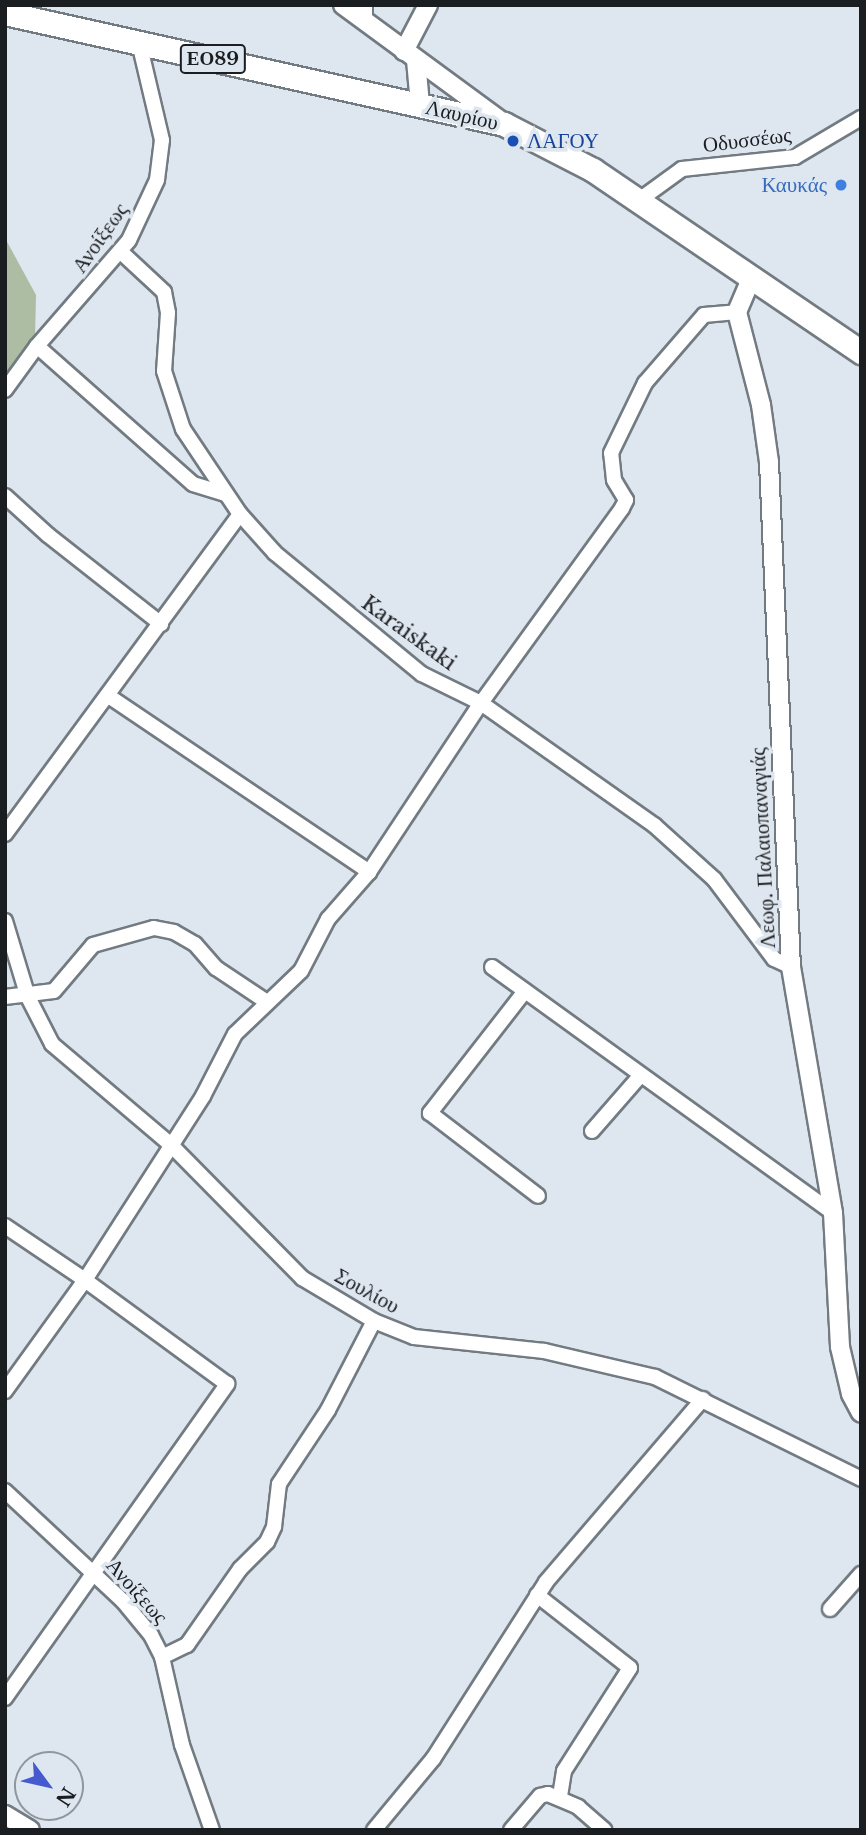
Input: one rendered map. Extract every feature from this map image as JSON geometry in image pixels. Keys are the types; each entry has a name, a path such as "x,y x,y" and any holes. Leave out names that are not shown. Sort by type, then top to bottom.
{"main road":[{"name":"Λαυρίου","path":"5,13 504,124 572,157 861,352"}],"street":[{"path":"343,5 365,14 410,55 504,124"},
{"path":"420,105 410,55 428,5"},
{"name":"Ανοίξεως","path":"5,390 37,346 121,252 144,213 162,159 159,124 139,43"},
{"name":"Οδυσσέως","path":"638,201 682,169 795,157 861,118"},
{"name":"Karaiskaki","path":"121,252 164,292 168,313 164,371 169,397 191,442 240,514 298,575 411,665 481,703 679,846 724,891 774,959 791,967"},
{"path":"5,1391 85,1280 171,1145 235,1034 301,971 328,919 369,872 481,703 622,508 626,500 614,480 611,453 645,383 704,315 737,312 751,279"},
{"name":"Λεωφ. Παλαιοπαναγιάς","path":"737,312 761,404 769,462 791,967 833,1213 840,1347 851,1394 861,1413"},
{"path":"37,346 193,484 226,494"},
{"path":"5,496 48,535 162,624"},
{"path":"5,834 110,697 240,514"},
{"path":"110,697 369,872"},
{"name":"Σουλίου","path":"5,921 28,997 57,1050 171,1145 290,1270 374,1321 427,1340 594,1360 655,1377 861,1479"},
{"path":"5,997 28,997 61,987 93,945 154,929 191,941 216,968 267,1002"},
{"path":"492,967 639,1076 833,1213"},
{"path":"525,991 430,1113 538,1196"},
{"path":"592,1131 639,1076"},
{"path":"5,1226 85,1280 227,1384 5,1698"},
{"path":"162,1657 187,1645 240,1569 268,1542 279,1484 328,1410 374,1321"},
{"path":"374,1830 433,1759 537,1595 703,1399"},
{"name":"Ανοίξεως","path":"5,1491 93,1571 146,1627 162,1657 182,1745 212,1830"},
{"path":"830,1609 858,1582"},
{"path":"537,1595 630,1668 564,1771 559,1796"},
{"path":"511,1830 540,1796 559,1796 604,1830"},
{"path":"5,1815 30,1830"}],"green space":[{"path":"5,238 36,295 35,338 5,378"}],"place":[{"name":"ΛΑΓΟΥ","path":"513,141"},
{"name":"Καυκάς","path":"841,185"}]}
